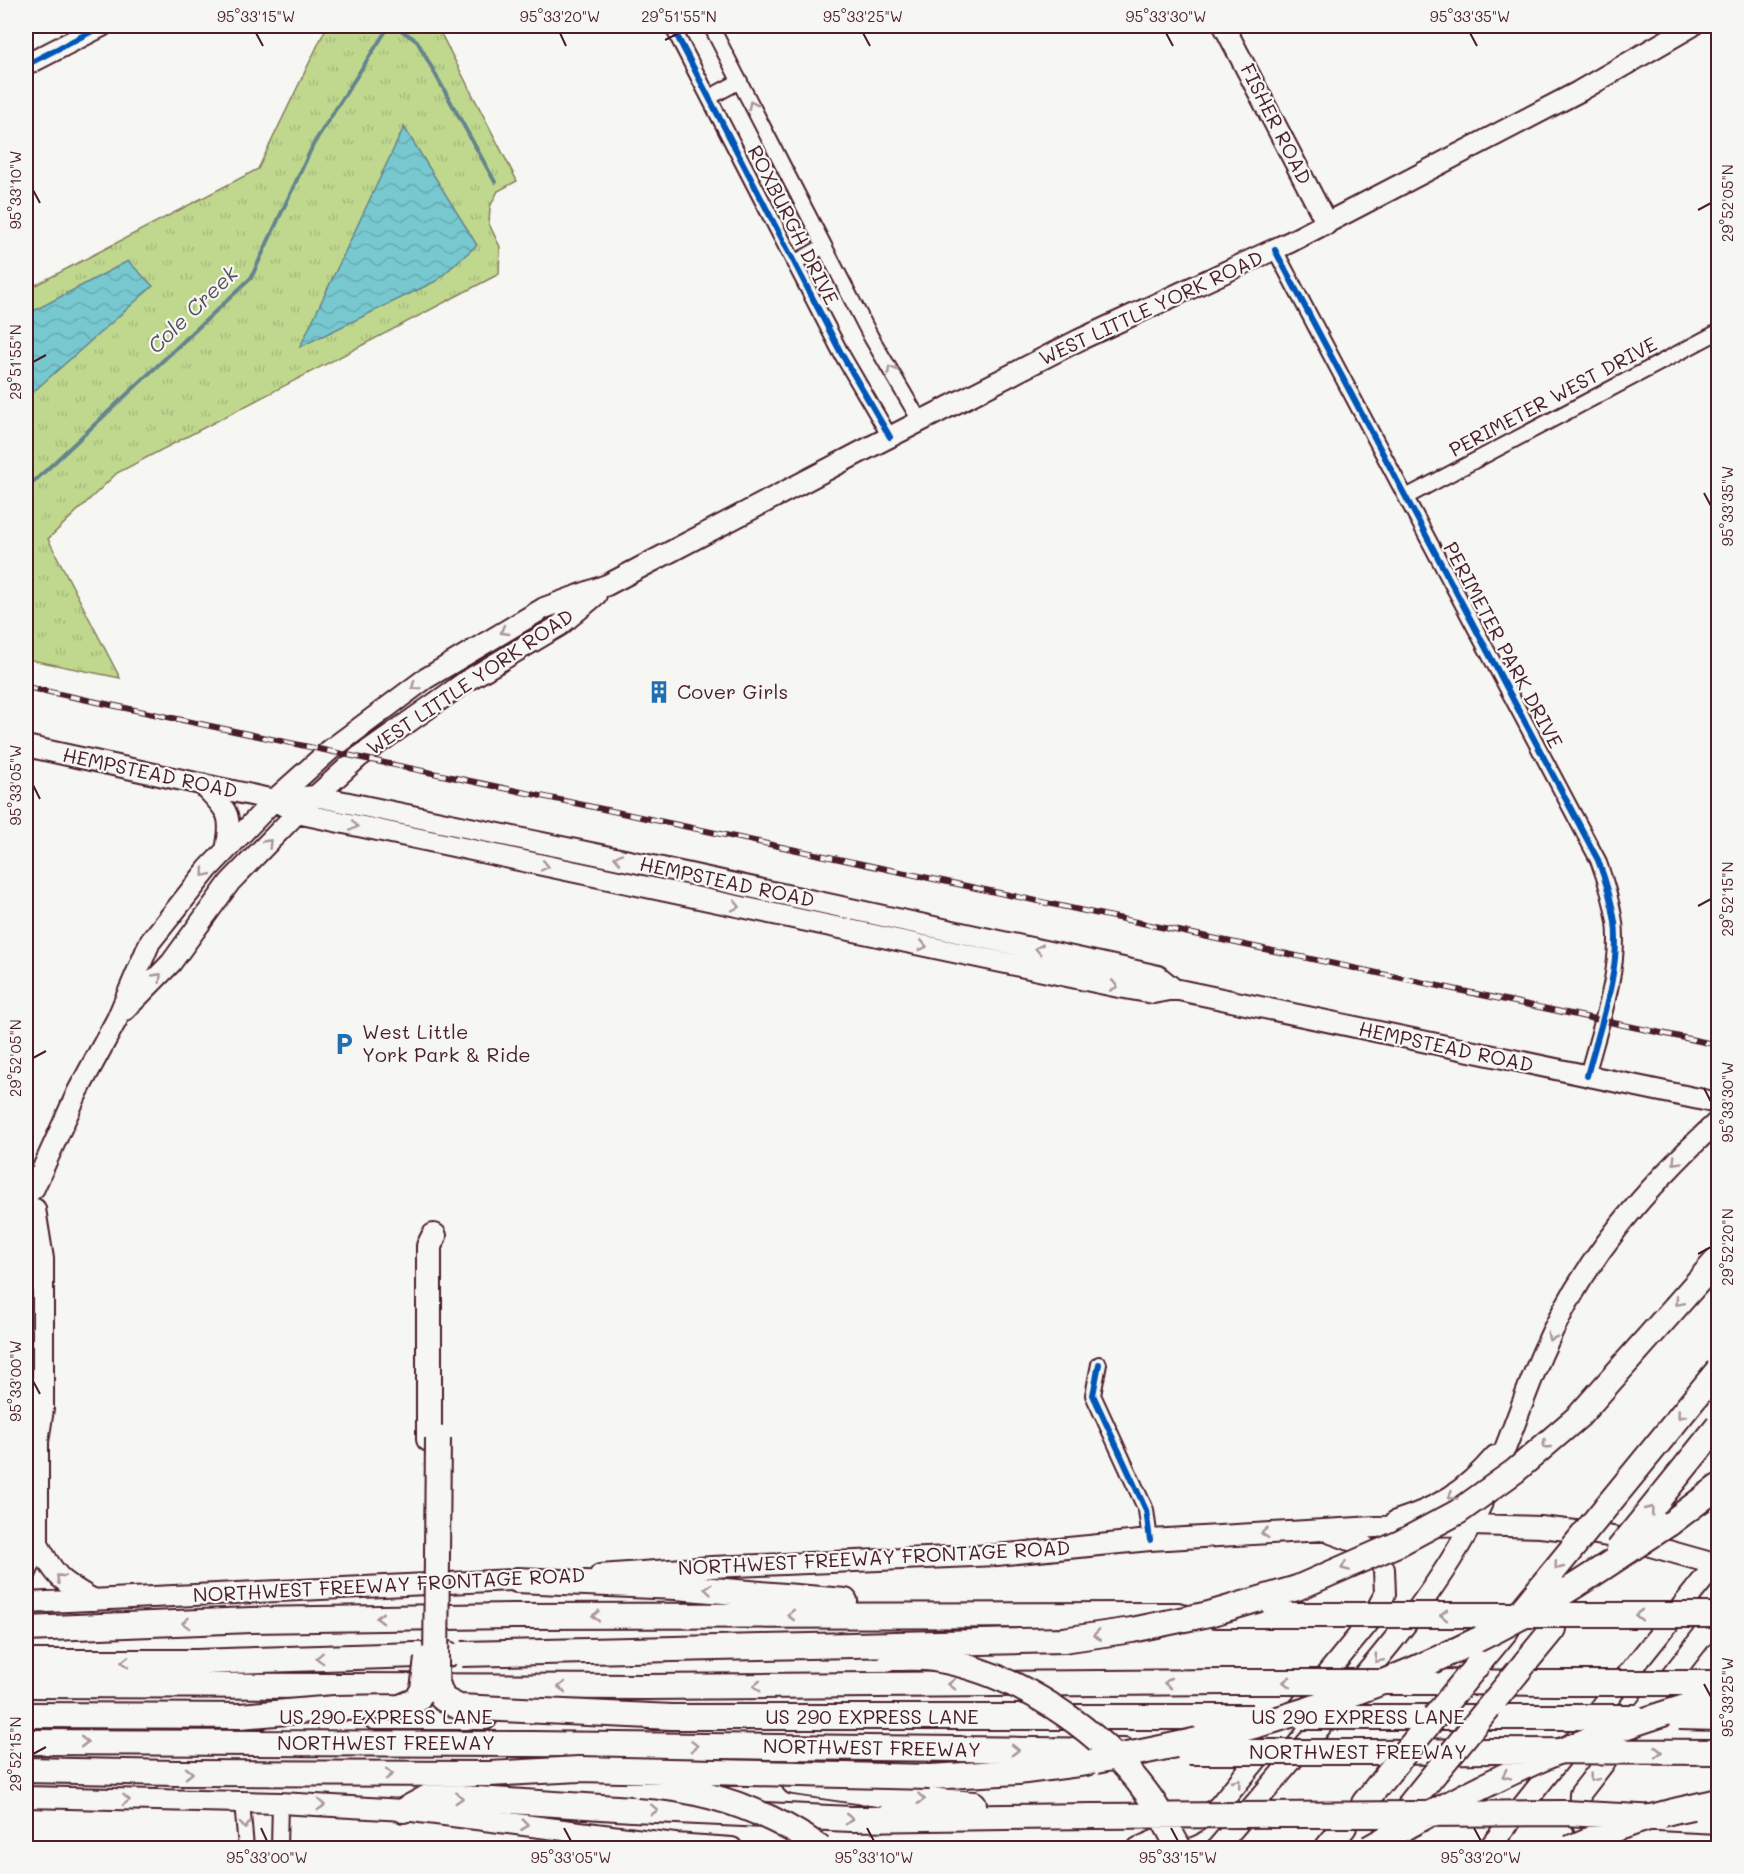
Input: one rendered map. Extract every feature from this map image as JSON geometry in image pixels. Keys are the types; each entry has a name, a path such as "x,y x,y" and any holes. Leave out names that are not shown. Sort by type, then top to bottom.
{"highway":[{"path":"240,1716 335,1708 400,1707 417,1700 423,1689 427,1670 433,1438 438,1246 434,1236 429,1246 433,1438 436,1670 437,1683 443,1699 459,1707 672,1717"},
{"path":"26,1662 196,1662 764,1645 1063,1640 1132,1630 1209,1614 1297,1588 1400,1543 1458,1512 1515,1471 1579,1416 1719,1259"},
{"path":"1327,1848 1719,1370"},
{"path":"1371,1848 1719,1426"},
{"path":"26,1770 489,1774 579,1769 930,1777 1018,1772 1096,1761 1184,1744 1278,1719 1374,1685 1460,1648 1548,1602 1597,1572 1719,1487"},
{"path":"517,1580 676,1587 1039,1614"},
{"path":"26,1629 251,1620 429,1617 1039,1614 1719,1615"},
{"path":"764,1645 846,1656 933,1659 978,1671 1021,1688 1066,1714 1103,1744 1150,1797 1179,1848"},
{"path":"26,1685 647,1687 1226,1682 1719,1683"},
{"path":"1371,1848 1458,1798 1530,1764 1650,1717 1719,1697"},
{"name":"US 290 EXPRESS LANE","path":"26,1715 1719,1718"},
{"name":"NORTHWEST FREEWAY","path":"26,1742 530,1744 1177,1752 1719,1752"},
{"path":"530,1744 619,1759 914,1799 1004,1806 1096,1811 1310,1816 1565,1813 1719,1821"},
{"path":"489,1774 659,1786 721,1799 775,1819 821,1848"},
{"path":"404,1810 430,1796 632,1809 851,1819 1096,1811"},
{"path":"1570,1848 1673,1810 1719,1801"}],"main road":[{"path":"26,65 102,26"},
{"name":"FISHER ROAD","path":"1224,26 1327,224"},
{"name":"WEST LITTLE YORK ROAD","path":"26,1234 32,1197 78,1091 117,1019 150,942 208,869 274,800 330,750 425,679 544,608 608,585 1108,325 1275,250 1327,224 1578,92 1692,26"},
{"name":"WEST LITTLE YORK ROAD","path":"117,1019 171,963 230,882 297,813 359,757 468,680 559,626 608,585"},
{"name":"HEMPSTEAD ROAD","path":"26,746 274,800 297,813 1119,987 1153,993 1174,989 1719,1103"},
{"path":"202,784 225,809 230,821 231,829 226,850"},
{"name":"HEMPSTEAD ROAD","path":"274,800 315,796 650,865 1158,976 1174,989"},
{"path":"1217,1848 1396,1638 1438,1580 1471,1525 1509,1441 1543,1353 1577,1285 1605,1242 1638,1201 1679,1157 1719,1121"},
{"path":"26,1573 38,1544 38,1442 43,1409 43,1259 32,1197"},
{"path":"26,1415 38,1442"},
{"path":"1375,1527 1422,1512 1447,1500 1477,1478 1509,1441"},
{"name":"NORTHWEST FREEWAY FRONTAGE ROAD","path":"26,1604 517,1580 712,1567 997,1555 1150,1540 1375,1527 1471,1525 1540,1527 1629,1540 1718,1563"},
{"path":"1138,1848 1191,1825 1218,1807 1370,1621 1385,1594 1384,1569 1375,1554 1361,1544 1323,1530"},
{"path":"38,1544 53,1571 63,1582 94,1600"},
{"path":"1489,1848 1718,1563"},
{"path":"1610,1848 1587,1832 1579,1816 1580,1794 1719,1615"},
{"path":"26,1797 280,1803 404,1810 675,1844 732,1848"}],"street":[{"name":"ROXBURGH DRIVE","path":"672,26 841,353 890,437"},
{"name":"ROXBURGH DRIVE","path":"711,26 871,337 920,421"},
{"path":"710,98 740,81"},
{"path":"794,263 824,246"},
{"name":"PERIMETER PARK DRIVE","path":"1275,250 1579,823 1603,874 1615,922 1616,945 1612,980 1587,1076"},
{"name":"PERIMETER WEST DRIVE","path":"1406,497 1719,332"},
{"path":"1099,1364 1093,1395 1146,1510 1150,1540"},
{"path":"243,1802 246,1848"},
{"path":"279,1848 280,1803"}],"green space":[{"path":"327,26 437,26 517,181 498,191 490,207 489,224 500,247 499,274 117,473 48,539 120,678 26,659 26,290 258,169"}],"water":[{"path":"404,127 477,245 436,281 300,347"},
{"path":"128,261 153,286 26,398 26,315"}],"waterway":[{"name":"Cole Creek","path":"26,489 251,278 314,143 389,26"},
{"path":"395,26 417,41 495,182"}],"railway":[{"path":"26,687 1718,1045"}],"cycle path":[{"path":"26,65 102,26"},
{"path":"672,26 841,353 890,437"},
{"path":"1275,250 1598,860 1612,906 1616,941 1608,1000 1587,1076"},
{"path":"1099,1364 1093,1395 1146,1510 1150,1540"}],"place":[{"name":"Cover Girls","path":"659,692"},
{"name":"West Little York Park & Ride","path":"344,1044"}]}
